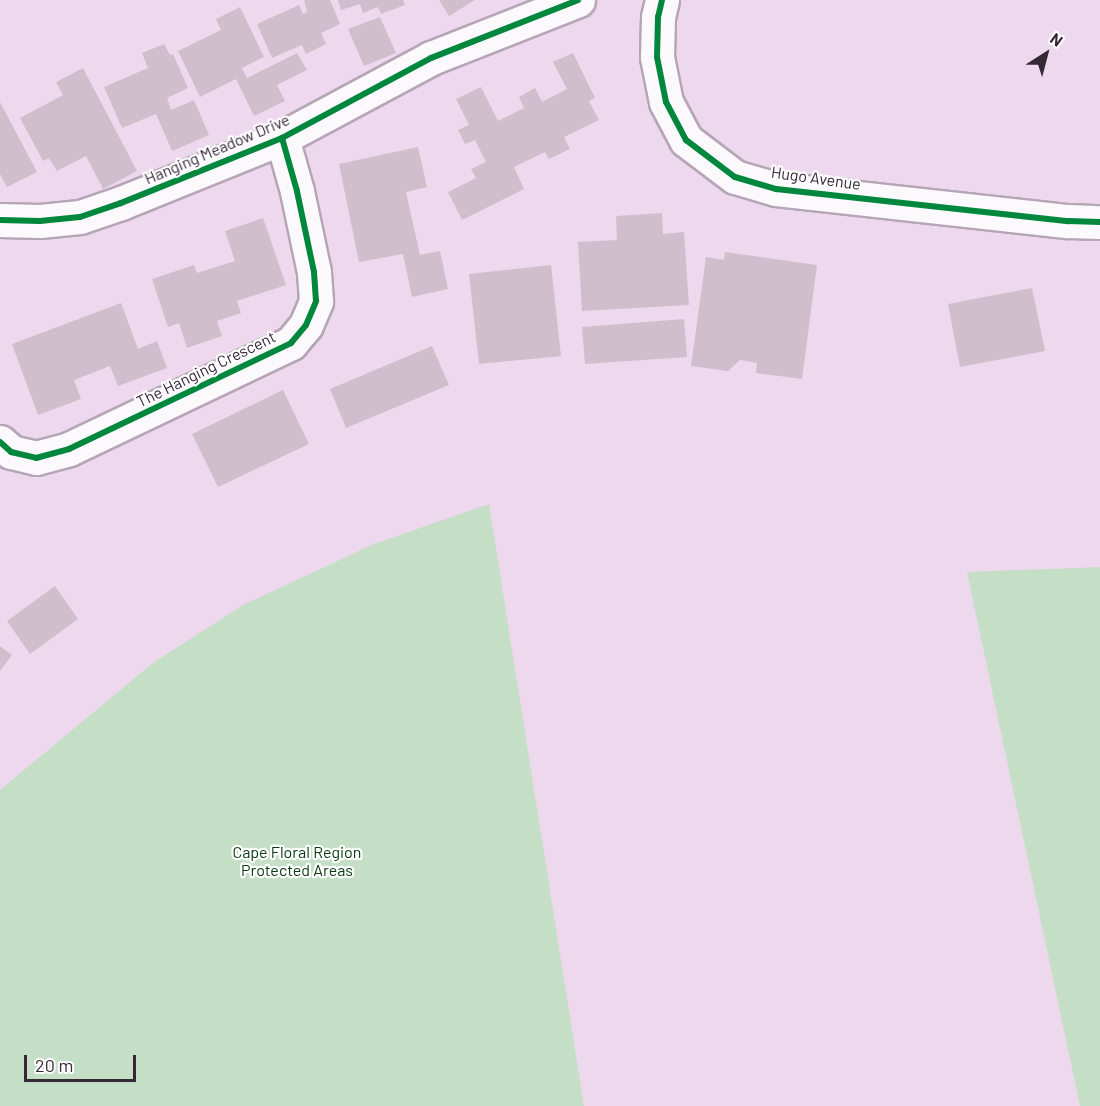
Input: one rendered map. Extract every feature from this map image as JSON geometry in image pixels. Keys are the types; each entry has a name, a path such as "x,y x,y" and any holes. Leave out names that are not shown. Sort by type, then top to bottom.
{"street":[{"name":"Hanging Meadow Drive","path":"0,220 40,221 80,217 282,138 431,58 578,0"},
{"name":"Hugo Avenue","path":"662,0 657,57 666,102 686,140 735,177 776,189 1068,221 1100,222"},
{"name":"The Hanging Crescent","path":"0,442 11,452 36,458 69,449 291,343 306,325 316,301 314,272 297,191 282,138"}],"green space":[{"name":"Cape Floral Region Protected Areas","path":"489,504 584,1106 0,1106 0,790 153,663 243,605 374,544"},
{"path":"1100,567 1100,1106 1080,1106 967,572"}],"building":[{"path":"304,0 330,0 340,24 321,33 326,44 306,54 302,45 272,58 257,24 299,5 303,14 307,12"},
{"path":"338,0 403,0 405,5 381,14 378,7 363,13 360,4 341,10"},
{"path":"439,0 475,0 449,16"},
{"path":"240,7 264,57 242,68 247,78 297,53 307,70 277,85 285,101 254,116 236,79 200,97 178,51 221,30 216,19"},
{"path":"380,17 396,53 364,66 348,29"},
{"path":"164,44 170,55 173,54 188,88 167,98 171,110 194,100 209,135 172,151 156,114 122,128 104,87 148,68 142,53"},
{"path":"573,53 595,98 589,101 599,120 564,137 570,149 549,159 545,152 514,167 524,189 462,220 448,192 476,178 471,169 486,162 475,140 465,144 458,130 469,125 456,99 481,87 498,121 524,108 519,97 535,88 542,102 567,89 553,62"},
{"path":"83,68 137,171 103,189 86,156 57,171 49,158 43,161 20,118 63,95 56,82"},
{"path":"0,102 37,172 7,187 0,174"},
{"path":"418,147 427,187 406,192 420,255 440,251 448,289 412,297 403,254 359,262 339,164"},
{"path":"662,213 663,234 684,232 689,305 582,311 578,242 617,240 616,216"},
{"path":"263,218 286,285 237,301 241,313 217,321 222,336 187,348 179,323 168,327 152,279 194,265 197,273 235,261 225,231"},
{"path":"725,252 817,265 802,379 756,373 757,363 740,360 728,371 691,366 706,257 724,260"},
{"path":"551,265 561,356 479,364 469,274"},
{"path":"1032,288 1045,351 960,367 948,304"},
{"path":"121,303 138,349 157,341 167,368 118,386 110,366 74,380 81,399 38,415 12,344"},
{"path":"684,319 687,357 585,364 582,327"},
{"path":"432,346 449,385 346,428 330,389"},
{"path":"283,390 309,444 218,487 192,434"},
{"path":"55,586 78,619 30,654 7,621"},
{"path":"0,646 12,655 0,671"}],"cycle path":[{"path":"0,220 40,221 80,217 121,203 282,138 431,58 578,0"},
{"path":"662,0 658,17 657,57 666,102 686,140 735,177 776,189 1068,221 1100,222"},
{"path":"0,442 11,452 36,458 69,449 291,343 306,325 316,301 314,272 297,191 282,138"}]}
